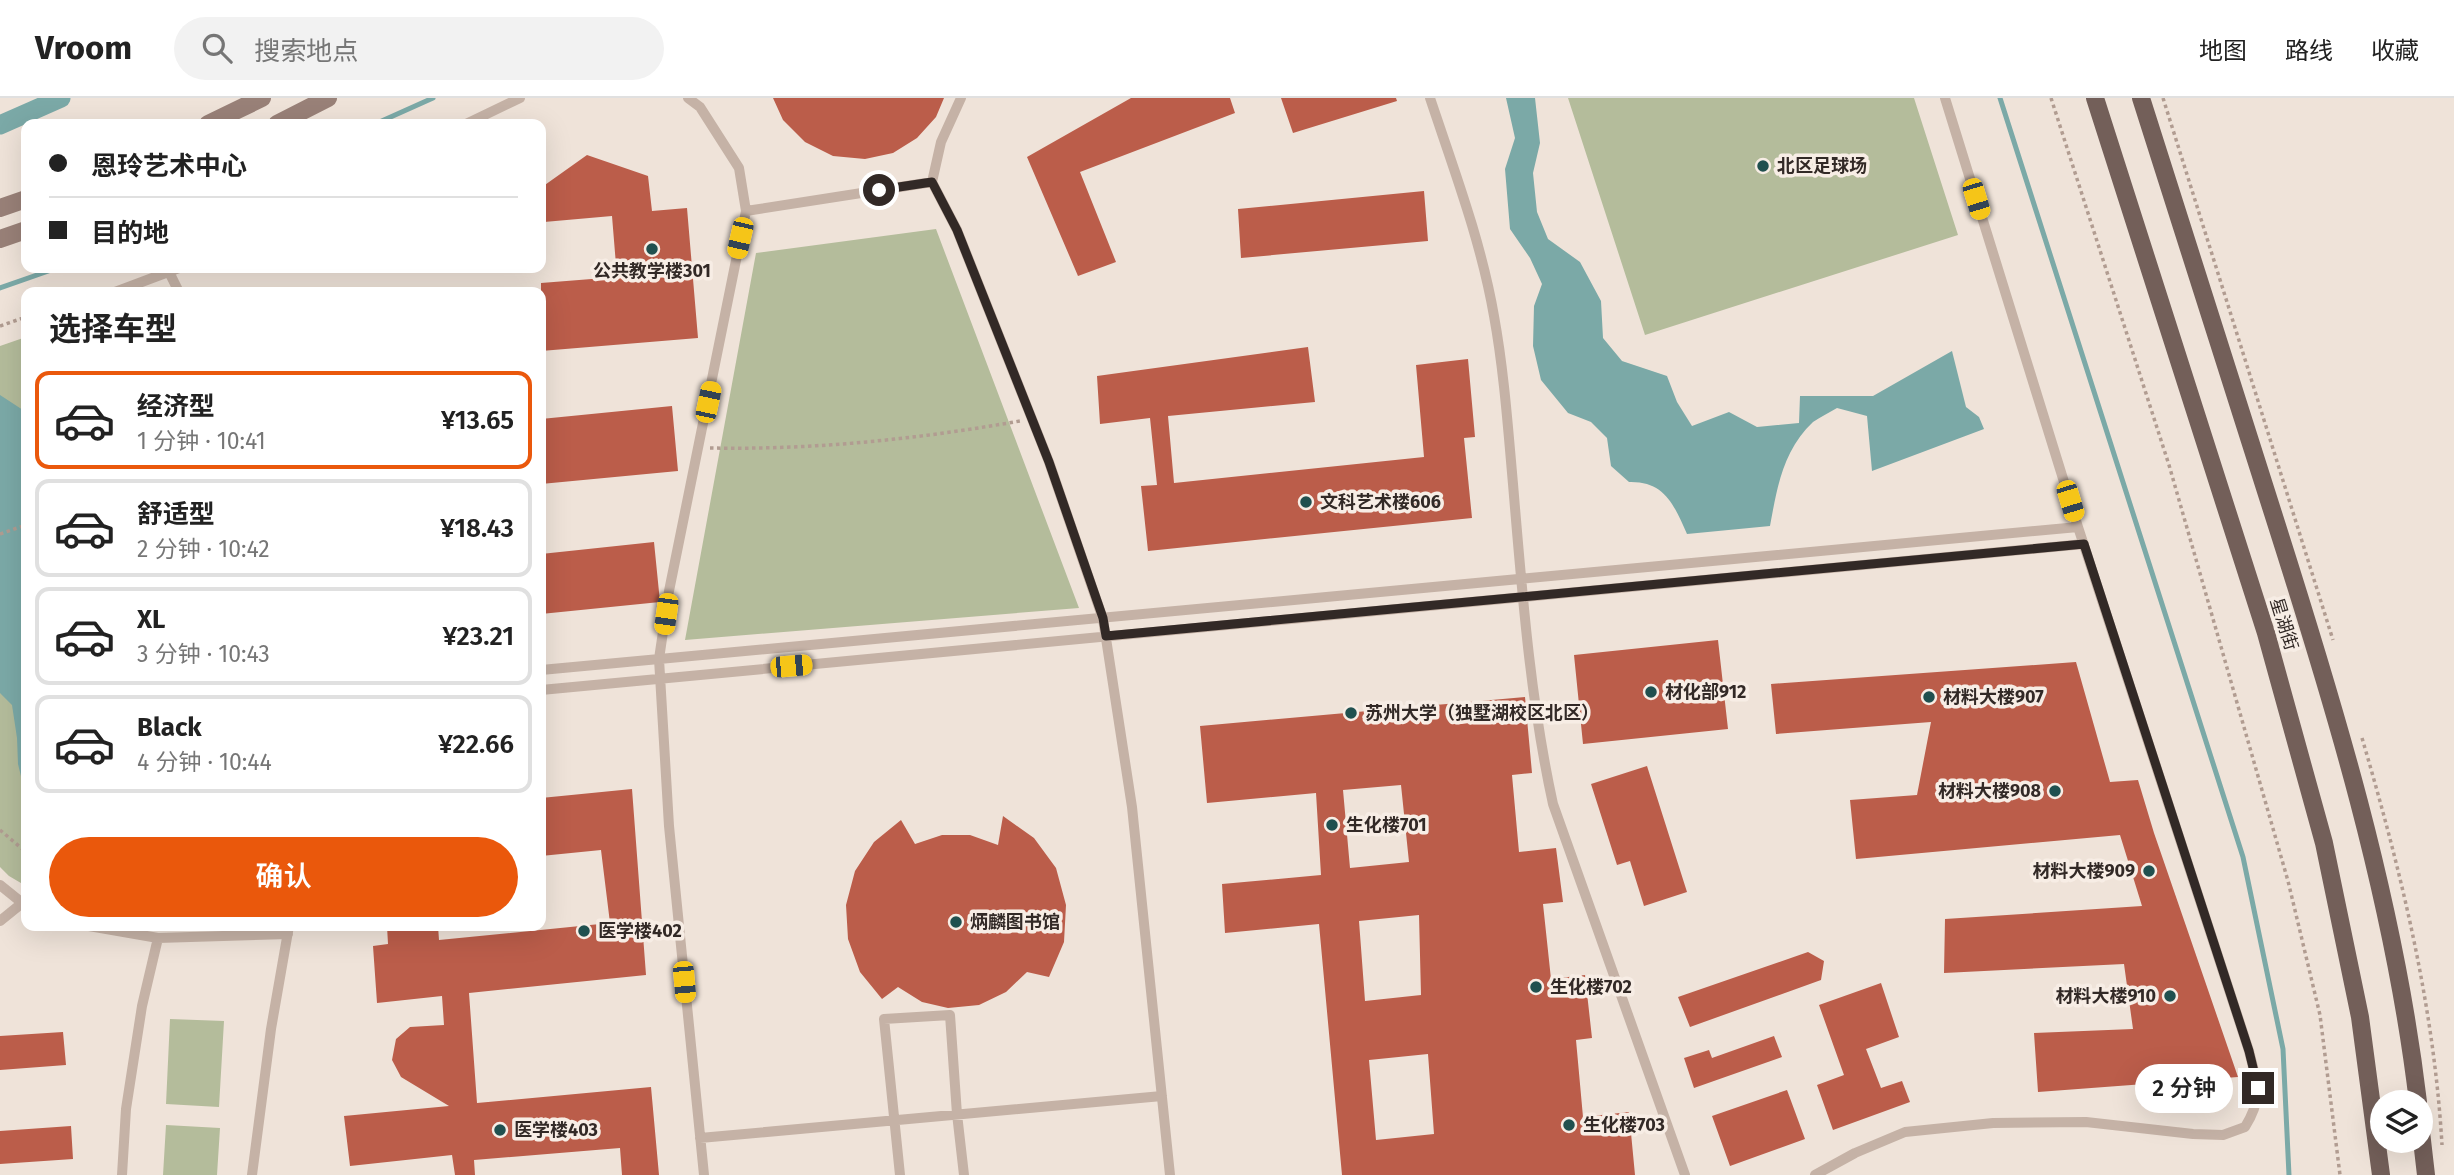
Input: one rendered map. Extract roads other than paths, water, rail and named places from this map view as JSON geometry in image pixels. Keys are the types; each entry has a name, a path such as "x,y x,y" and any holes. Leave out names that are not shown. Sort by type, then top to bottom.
{"main road":[{"path":"218,119 262,98"},
{"path":"287,119 328,98"},
{"name":"星湖街","path":"2095,98 2266,632 2324,843 2360,1017 2381,1174"},
{"name":"星湖街","path":"2141,98 2306,616 2338,725 2388,925 2416,1090"},
{"path":"0,208 21,201"},
{"path":"0,239 21,232"},
{"path":"2424,1153 2426,1173"}],"lane":[{"path":"476,119 520,98"},
{"path":"688,98 700,107 739,168 746,211 669,591 659,660 669,826 704,1175"},
{"path":"961,98 941,142 932,182 957,230 1049,462 1103,618 1132,807 1170,1175"},
{"path":"1430,98 1472,225 1494,315 1539,742 1553,804 1685,1175"},
{"path":"1815,1175 1855,1153 1905,1132 1993,1123 2086,1122 2223,1135 2245,1127 2256,1110 2258,1088 2249,1051 2078,527 1945,98"},
{"path":"746,211 932,182"},
{"path":"128,287 166,273"},
{"path":"546,670 2078,527"},
{"path":"546,690 2084,544"},
{"path":"0,885 21,902"},
{"path":"0,921 21,907"},
{"path":"118,931 158,938 273,931"},
{"path":"252,1175 271,1029 289,931"},
{"path":"122,1175 125,1109 142,1006 158,938"},
{"path":"900,1175 884,1019 950,1015 964,1175"},
{"path":"700,1138 1162,1096"}],"water":[{"path":"1506,98 1535,98 1540,143 1533,173 1537,212 1548,239 1580,262 1601,301 1603,338 1622,361 1667,376 1677,402 1692,426 1729,412 1757,427 1799,423 1800,396 1873,396 1952,351 1966,407 1979,417 1984,429 1872,471 1867,416 1837,408 1813,422 1788,457 1770,526 1687,534 1667,497 1651,486 1629,482 1611,466 1607,438 1591,422 1568,413 1541,380 1533,346 1534,306 1542,284 1530,258 1510,229 1505,169 1515,138"},
{"path":"0,395 21,409 21,776 12,705 0,693"}],"waterway":[{"path":"0,125 61,98"},
{"path":"386,119 433,98"},
{"path":"2000,98 2243,857 2283,1049 2289,1175"},
{"path":"0,288 43,273"}],"place":[{"name":"北区足球场","path":"1763,166"},
{"name":"公共教学楼301","path":"652,249"},
{"name":"文科艺术楼606","path":"1306,502"},
{"name":"材化部912","path":"1651,692"},
{"name":"材料大楼907","path":"1929,697"},
{"name":"苏州大学（独墅湖校区北区）","path":"1351,713"},
{"name":"材料大楼908","path":"2055,791"},
{"name":"生化楼701","path":"1332,825"},
{"name":"材料大楼909","path":"2149,871"},
{"name":"炳麟图书馆","path":"956,922"},
{"name":"医学楼402","path":"584,931"},
{"name":"生化楼702","path":"1536,987"},
{"name":"材料大楼910","path":"2170,996"},
{"name":"生化楼703","path":"1569,1125"},
{"name":"医学楼403","path":"500,1130"}]}
